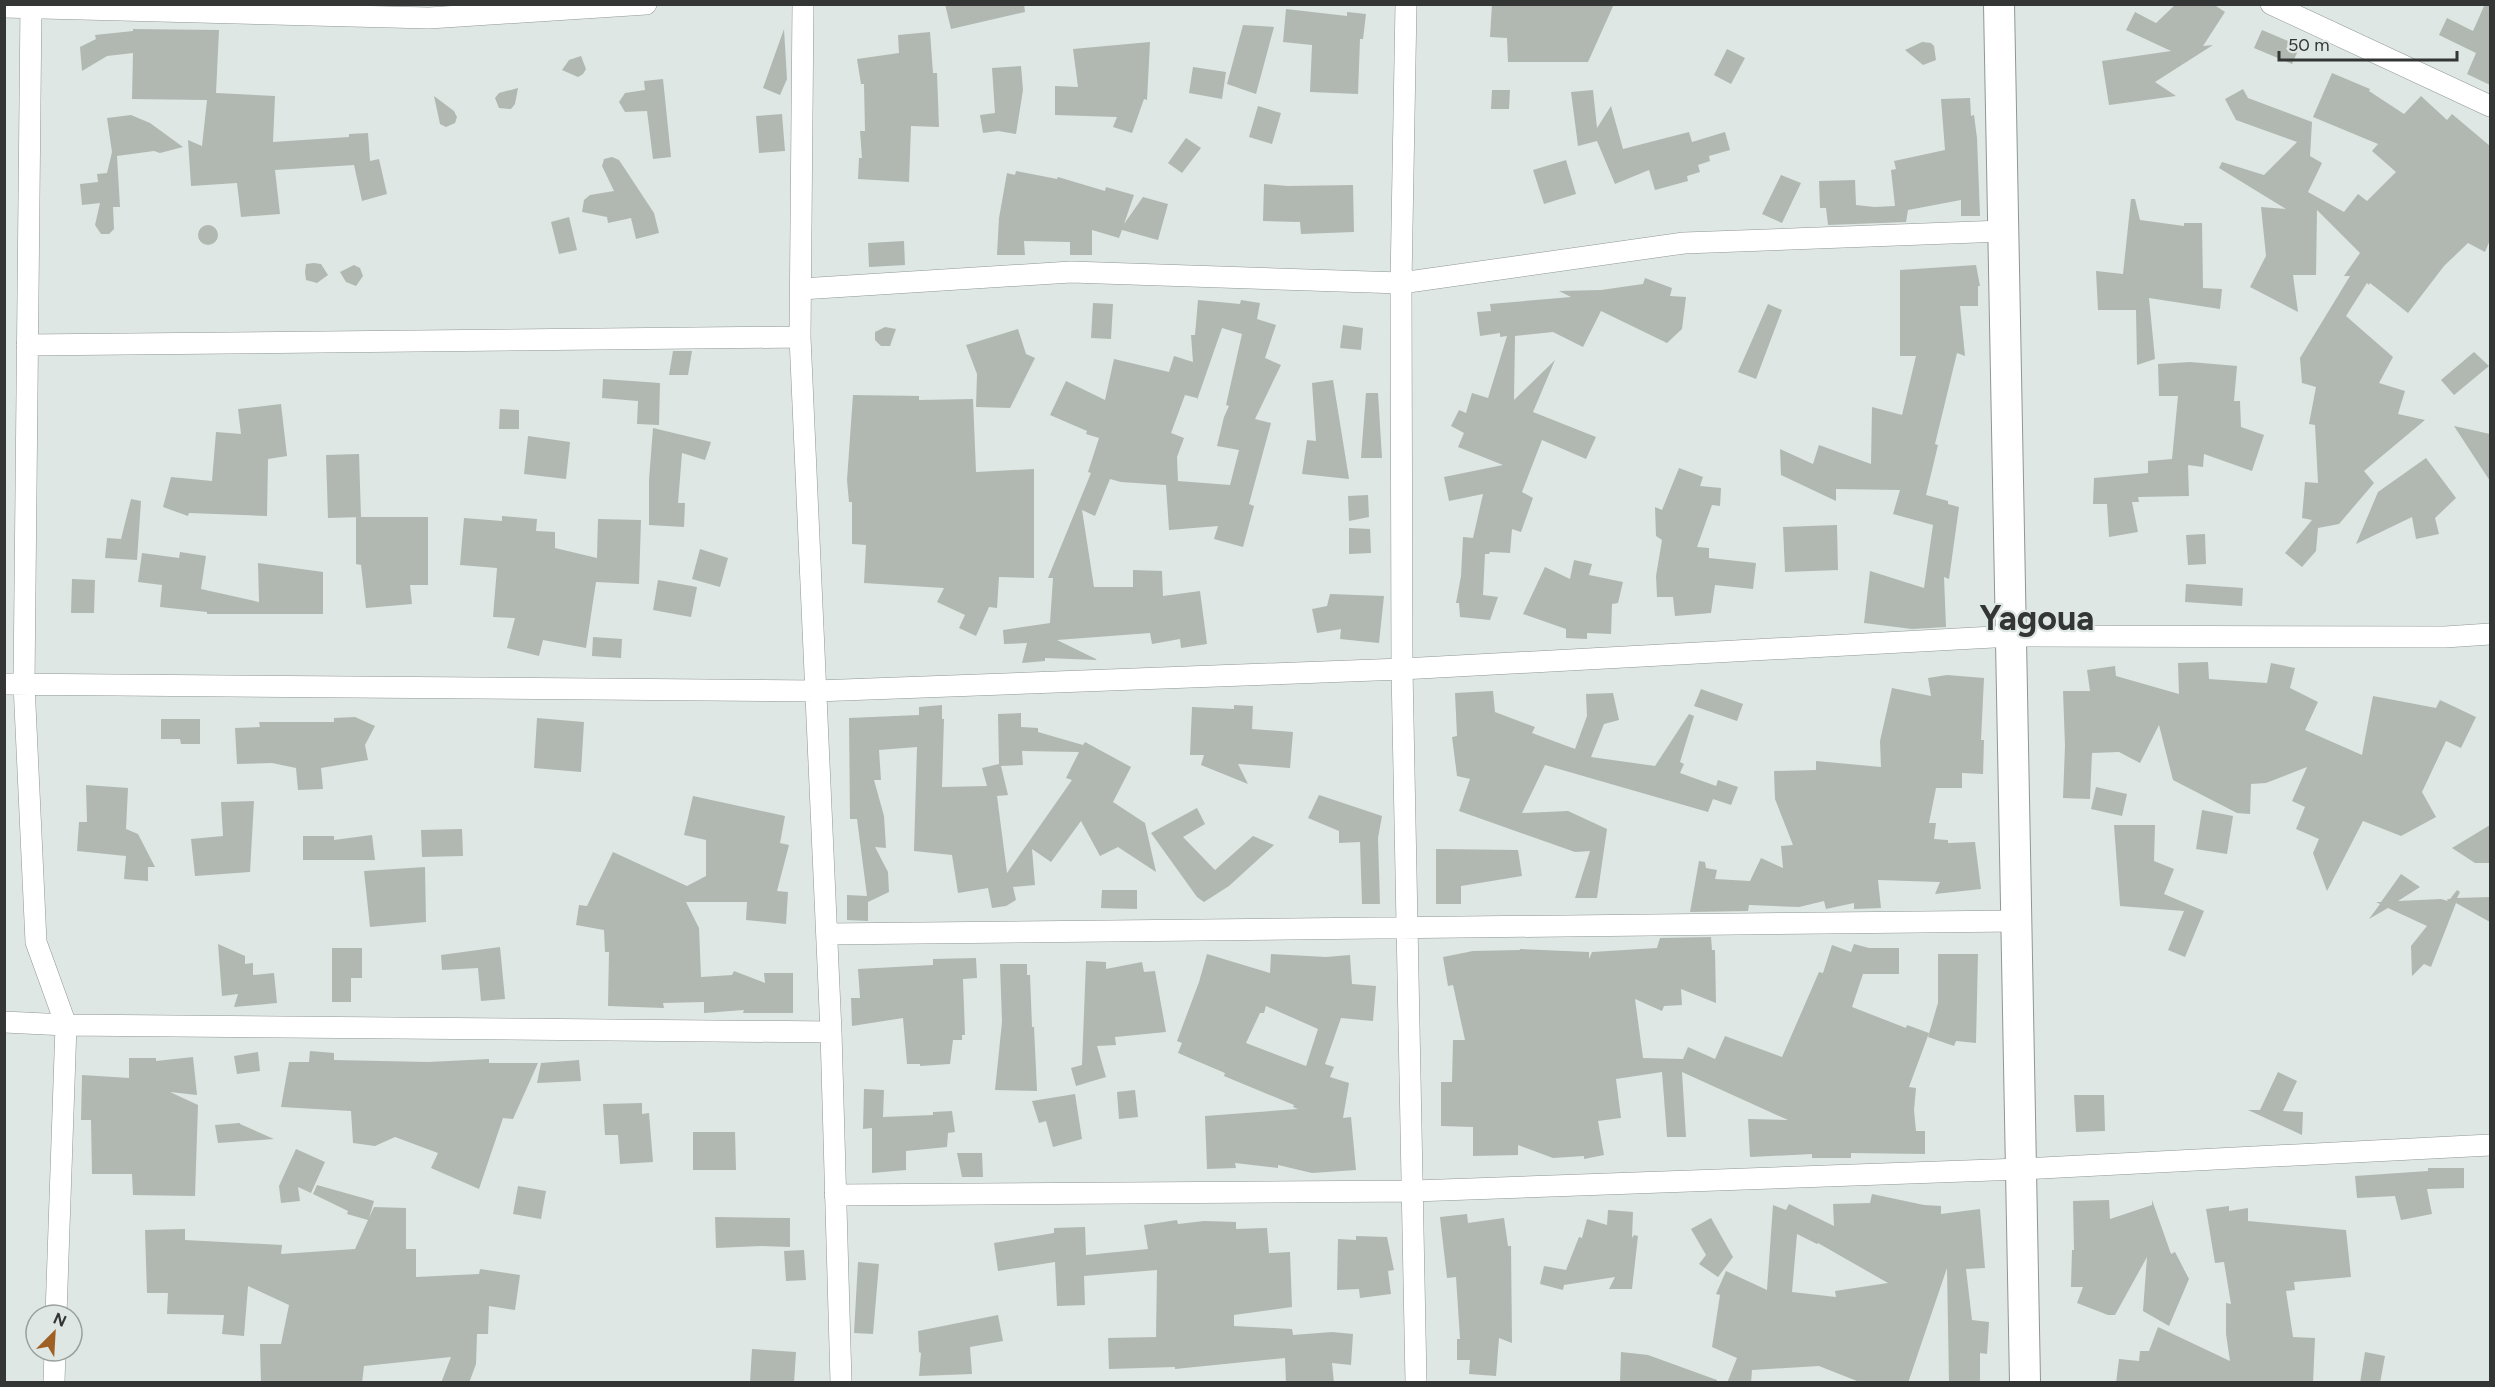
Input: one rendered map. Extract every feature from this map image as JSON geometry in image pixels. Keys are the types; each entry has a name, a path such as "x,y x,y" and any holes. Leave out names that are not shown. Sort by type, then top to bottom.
{"street":[{"path":"4,8 429,18 646,4"},
{"path":"803,4 800,338 831,1032 841,1383"},
{"path":"1406,4 1401,283 1402,669 1409,929 1416,1383"},
{"path":"1998,4 2025,1383"},
{"path":"2271,4 2490,106"},
{"path":"31,7 27,345 14,684 36,942 66,1025 56,1303"},
{"path":"801,289 1071,272 1401,283 1684,243 2003,231"},
{"path":"27,345 800,338"},
{"path":"14,684 816,691 1402,669 2012,636 2445,637 2490,634"},
{"path":"827,934 2017,921"},
{"path":"4,1022 66,1025 831,1032"},
{"path":"835,1195 1414,1191 2021,1169 2490,1145"},
{"path":"54,1383 55,1363"}],"building":[{"path":"945,4 1024,4 1025,12 951,29"},
{"path":"1492,4 1614,4 1588,62 1508,62 1507,38 1490,37"},
{"path":"2176,4 2213,4 2225,12 2203,46 2213,45 2155,82 2176,96 2109,105 2102,61 2171,51 2126,30 2135,12 2156,23"},
{"path":"2485,4 2490,4 2490,85 2467,74 2476,53 2439,35 2447,18 2473,31"},
{"path":"1286,9 1347,16 1347,12 1366,14 1363,39 1360,39 1358,94 1310,92 1312,45 1283,42"},
{"path":"1243,25 1274,27 1256,94 1227,84"},
{"path":"133,29 219,30 216,93 275,96 273,142 349,137 349,134 368,133 370,161 379,159 387,194 362,201 354,165 275,170 280,214 241,217 237,183 191,186 188,140 202,146 207,100 132,99 133,53 107,56 82,71 80,47 96,39 95,35 133,31"},
{"path":"784,29 787,79 780,95 763,88"},
{"path":"2262,30 2300,46 2292,64 2254,48"},
{"path":"930,32 933,73 937,73 939,127 911,126 909,182 858,179 859,158 862,158 860,131 865,131 864,84 861,84 857,59 899,53 898,35"},
{"path":"1150,42 1147,100 1144,99 1132,133 1113,127 1117,117 1055,115 1055,86 1078,87 1073,49"},
{"path":"1922,42 1931,43 1934,46 1936,60 1923,65 1905,50"},
{"path":"1727,49 1745,58 1731,84 1714,75"},
{"path":"581,56 586,69 583,74 578,77 562,70 569,60"},
{"path":"1021,66 1023,90 1016,134 998,131 983,133 980,115 995,113 992,68"},
{"path":"1193,67 1226,72 1222,99 1189,93"},
{"path":"2332,73 2370,89 2369,91 2404,114 2421,96 2447,120 2452,114 2490,146 2490,240 2485,252 2468,243 2444,266 2408,313 2367,283 2346,316 2393,357 2379,383 2405,391 2398,414 2425,420 2364,471 2374,483 2339,524 2318,528 2316,551 2302,567 2285,553 2312,520 2302,518 2305,482 2318,483 2315,425 2309,424 2316,387 2302,383 2300,358 2350,276 2344,276 2360,253 2317,210 2316,275 2293,275 2298,312 2250,287 2266,256 2261,207 2286,209 2219,168 2222,162 2264,175 2297,142 2236,120 2225,99 2243,89 2248,98 2312,122 2310,156 2322,163 2308,192 2344,212 2358,194 2367,201 2396,172 2372,151 2378,144 2313,117"},
{"path":"663,79 671,157 653,159 647,111 625,112 619,102 625,93 645,90 644,81"},
{"path":"518,88 515,104 511,109 499,108 495,98 499,93"},
{"path":"1492,90 1510,90 1509,109 1491,109"},
{"path":"1593,90 1597,128 1611,106 1623,149 1689,132 1692,142 1725,132 1730,150 1709,156 1710,161 1698,165 1700,172 1687,176 1688,181 1655,190 1649,170 1615,184 1597,141 1578,146 1571,92"},
{"path":"434,96 454,111 457,117 455,123 446,127 440,124"},
{"path":"1970,98 1971,116 1974,115 1977,138 1980,216 1961,216 1961,200 1908,210 1906,222 1828,225 1826,208 1820,208 1819,181 1855,180 1856,205 1895,206 1891,170 1896,169 1894,161 1945,150 1941,99"},
{"path":"1258,106 1281,113 1272,144 1249,137"},
{"path":"782,114 785,151 759,153 756,116"},
{"path":"131,115 150,123 183,147 160,153 154,151 117,156 120,207 113,207 114,229 109,234 101,234 95,225 100,203 82,205 80,184 98,182 97,174 107,173 112,152 107,118"},
{"path":"1186,138 1201,148 1182,173 1168,163"},
{"path":"612,157 619,160 654,213 659,233 636,239 631,218 608,223 607,217 582,212 584,200 590,195 614,191 602,166 604,159"},
{"path":"1566,160 1576,194 1544,204 1533,170"},
{"path":"1016,171 1057,179 1058,177 1105,191 1106,187 1134,195 1124,224 1143,197 1168,204 1158,240 1122,230 1119,238 1092,230 1092,255 1070,255 1070,242 1024,241 1025,255 997,255 999,218 1007,173 1015,175"},
{"path":"1781,175 1801,183 1782,223 1762,214"},
{"path":"1264,184 1353,185 1354,232 1301,234 1300,222 1263,221"},
{"path":"2131,199 2135,199 2140,220 2184,226 2184,223 2202,223 2203,288 2222,289 2220,309 2149,298 2155,359 2137,365 2136,310 2098,310 2096,271 2123,274"},
{"path":"569,217 577,250 559,254 551,222"},
{"path":"208,225 215,228 218,235 215,242 208,245 201,242 198,235 201,228"},
{"path":"904,241 905,265 869,267 868,243"},
{"path":"306,264 321,264 328,275 317,283 306,280"},
{"path":"354,265 360,268 363,276 356,286 346,282 340,272"},
{"path":"1976,265 1980,286 1978,286 1978,306 1960,306 1965,356 1957,353 1935,444 1938,445 1926,495 1948,501 1948,504 1959,507 1949,579 1944,577 1946,627 1912,629 1864,623 1870,571 1924,588 1933,525 1893,514 1900,490 1836,489 1836,501 1781,475 1780,449 1813,464 1819,445 1871,464 1872,407 1902,415 1916,356 1900,356 1900,270"},
{"path":"1645,278 1672,288 1670,296 1686,297 1682,329 1667,343 1601,311 1583,347 1553,332 1515,336 1514,400 1555,360 1533,412 1596,437 1586,459 1542,440 1522,492 1533,498 1521,532 1512,529 1510,553 1485,554 1483,595 1498,597 1490,620 1460,617 1459,603 1456,603 1461,576 1463,537 1473,538 1483,494 1449,501 1444,477 1503,465 1458,447 1464,433 1451,426 1459,410 1466,413 1472,393 1488,398 1507,336 1500,337 1500,333 1480,336 1477,312 1491,311 1490,304 1571,297 1559,291 1601,290 1643,284"},
{"path":"1198,300 1240,304 1241,300 1260,303 1257,319 1276,325 1265,358 1281,365 1255,419 1271,423 1249,504 1254,506 1243,547 1214,539 1218,526 1169,530 1166,485 1121,482 1110,479 1095,516 1082,510 1094,587 1133,587 1133,570 1162,571 1163,596 1200,591 1207,644 1181,648 1180,639 1152,644 1150,633 1057,640 1098,660 1045,658 1045,661 1022,663 1027,643 1004,644 1003,630 1050,623 1053,578 1048,578 1091,473 1088,472 1099,438 1086,434 1087,431 1050,415 1066,381 1105,400 1114,359 1169,372 1174,356 1193,362 1191,335 1195,335","holes":["1222,328 1242,334 1226,405 1229,406 1217,446 1239,450 1230,485 1178,481 1177,457 1184,438 1171,433 1185,395 1197,398 1197,400"]},
{"path":"1093,303 1113,304 1111,339 1091,338"},
{"path":"1768,304 1782,310 1756,379 1738,372"},
{"path":"1343,325 1363,328 1361,350 1340,348"},
{"path":"885,327 896,329 890,346 881,346 875,340 875,332"},
{"path":"1018,329 1026,354 1035,358 1010,408 976,407 977,374 966,345"},
{"path":"673,351 692,351 688,375 669,375"},
{"path":"2474,352 2489,366 2454,395 2441,380"},
{"path":"2190,362 2237,366 2234,401 2240,401 2241,427 2264,435 2252,471 2204,454 2203,467 2188,465 2189,496 2138,497 2139,502 2132,502 2138,532 2109,537 2107,504 2093,504 2094,478 2148,473 2148,461 2172,459 2178,396 2159,396 2158,364"},
{"path":"603,379 660,383 659,425 637,424 638,401 602,398"},
{"path":"1333,380 1349,479 1302,474 1307,440 1316,441 1312,383"},
{"path":"1366,393 1378,393 1382,458 1361,458"},
{"path":"853,395 919,396 919,400 973,399 976,472 1034,469 1034,578 999,577 997,608 989,607 976,636 959,628 965,615 937,602 944,588 864,583 866,545 852,544 852,502 849,502 847,480"},
{"path":"281,404 287,456 268,459 267,516 189,513 188,516 163,507 171,477 212,481 216,432 241,434 238,409"},
{"path":"500,409 519,410 519,429 499,429"},
{"path":"2454,426 2490,434 2490,481"},
{"path":"653,428 711,442 705,460 682,453 678,503 685,503 684,527 649,525 649,480"},
{"path":"528,436 570,442 566,479 524,474"},
{"path":"359,454 361,517 328,518 326,455"},
{"path":"2426,458 2456,498 2435,518 2439,534 2416,539 2412,517 2356,544 2378,492"},
{"path":"1679,468 1703,477 1700,486 1721,488 1720,506 1712,505 1697,547 1709,548 1709,558 1756,563 1753,589 1715,585 1711,613 1675,616 1673,597 1657,597 1656,576 1662,540 1656,536 1655,507 1662,510"},
{"path":"1368,495 1369,517 1349,521 1348,496"},
{"path":"131,499 141,501 137,560 105,558 107,538 121,539"},
{"path":"502,516 537,519 536,531 555,532 555,548 597,558 598,519 641,520 639,584 596,582 586,648 543,640 539,656 507,648 515,618 493,617 497,568 460,565 464,518 502,521"},
{"path":"356,517 428,517 428,585 410,585 412,604 366,608 361,565 356,564"},
{"path":"1837,525 1838,570 1785,572 1783,527"},
{"path":"1349,528 1370,529 1371,553 1349,554"},
{"path":"2205,534 2206,564 2188,565 2186,535"},
{"path":"700,549 728,558 720,587 692,579"},
{"path":"180,552 206,556 201,589 259,602 258,563 323,572 323,614 207,614 207,612 160,607 162,585 138,582 142,553 179,558"},
{"path":"1574,560 1592,564 1589,575 1623,582 1618,603 1612,604 1611,634 1587,633 1587,639 1566,638 1566,629 1523,614 1545,567 1570,579"},
{"path":"72,579 95,580 94,613 71,613"},
{"path":"658,580 697,587 691,617 653,610"},
{"path":"2186,584 2243,588 2242,606 2185,602"},
{"path":"1330,594 1384,596 1379,643 1340,639 1341,629 1317,633 1312,609 1327,606"},
{"path":"593,637 622,639 621,658 592,656"},
{"path":"2208,662 2209,679 2267,683 2271,663 2295,668 2290,688 2318,702 2305,730 2362,755 2373,696 2436,708 2440,700 2476,717 2461,748 2446,741 2422,792 2436,817 2401,836 2363,821 2327,891 2313,853 2319,839 2296,829 2305,807 2292,801 2307,767 2266,783 2251,784 2250,814 2237,813 2173,780 2159,725 2140,763 2119,752 2092,753 2090,799 2063,798 2065,746 2063,691 2090,691 2087,670 2115,666 2116,676 2179,694 2178,663"},
{"path":"1947,675 1984,678 1981,740 1984,740 1983,774 1962,773 1962,788 1936,788 1929,823 1936,823 1934,839 1948,840 1948,843 1975,842 1981,889 1935,894 1940,882 1878,880 1881,908 1854,909 1854,903 1826,909 1824,901 1799,907 1749,905 1748,911 1690,912 1699,861 1705,862 1706,868 1717,870 1715,879 1750,881 1761,858 1783,868 1781,846 1793,845 1775,799 1774,771 1816,770 1816,761 1881,767 1880,741 1892,688 1931,696 1928,678"},
{"path":"1701,689 1743,704 1737,721 1694,706"},
{"path":"1493,691 1495,712 1535,727 1532,733 1575,749 1587,716 1586,694 1613,693 1619,720 1604,724 1591,757 1655,766 1689,714 1694,716 1680,762 1684,764 1680,773 1716,786 1718,780 1738,787 1731,805 1713,799 1708,812 1545,765 1522,813 1568,811 1607,829 1597,898 1575,898 1590,851 1575,852 1459,811 1470,779 1457,776 1452,737 1457,736 1455,693"},
{"path":"942,705 942,719 944,719 942,787 987,786 982,768 999,764 998,714 1021,713 1021,727 1038,728 1038,732 1083,745 1085,742 1131,767 1113,802 1145,823 1156,872 1118,847 1100,856 1081,821 1051,862 1032,849 1035,885 1013,887 1016,900 1006,906 992,908 988,888 958,893 952,855 914,851 917,747 879,750 881,780 874,780 884,816 886,848 875,847 888,872 889,892 868,902 868,921 847,920 847,895 867,896 857,819 850,819 849,718 919,715 919,707","holes":["1022,751 1079,752 1066,778 1072,780 1007,873 997,796 1008,795 1001,766 1023,765"]},
{"path":"1234,705 1253,706 1252,729 1293,732 1290,768 1238,764 1248,784 1201,765 1204,755 1190,755 1192,707 1234,709"},
{"path":"355,717 375,726 365,745 368,760 321,768 323,789 298,790 296,768 272,763 237,764 235,728 260,727 259,722 334,722 334,718"},
{"path":"537,718 584,722 581,772 534,768"},
{"path":"161,719 200,719 200,744 181,744 180,739 161,739"},
{"path":"86,785 128,788 126,829 138,834 155,867 148,867 148,881 124,879 126,856 77,851 79,822 87,822"},
{"path":"2096,787 2127,794 2122,816 2091,809"},
{"path":"1319,795 1382,816 1378,838 1380,904 1362,904 1360,842 1339,843 1339,831 1308,818"},
{"path":"693,796 785,816 780,843 789,845 777,891 788,892 786,924 746,920 747,902 686,902 699,928 701,977 732,975 734,971 765,983 764,973 793,973 793,1013 743,1013 744,1010 704,1013 704,1002 663,1003 664,1008 608,1006 609,952 605,952 604,930 576,925 579,905 587,906 613,852 687,886 706,876 706,840 684,835"},
{"path":"254,801 250,872 195,876 191,839 223,836 221,802"},
{"path":"1197,808 1205,824 1183,837 1215,870 1253,836 1274,845 1229,886 1204,902 1197,897 1151,833"},
{"path":"2202,810 2233,816 2227,854 2196,849"},
{"path":"2114,825 2155,825 2154,861 2174,869 2164,894 2204,911 2185,957 2168,950 2184,911 2120,906"},
{"path":"2490,825 2490,863 2475,863 2452,848"},
{"path":"462,829 463,856 422,857 421,830"},
{"path":"372,835 375,860 303,860 303,836 334,836 334,840"},
{"path":"1436,849 1518,850 1522,876 1461,886 1461,904 1436,904"},
{"path":"425,867 426,922 370,927 364,871"},
{"path":"2401,874 2420,887 2398,901 2441,899 2448,901 2447,899 2450,899 2457,890 2460,892 2457,898 2490,897 2490,922 2456,903 2431,967 2424,964 2412,976 2411,946 2427,926 2388,908 2369,919 2380,904 2376,902 2381,902"},
{"path":"1102,890 1137,890 1137,909 1101,908"},
{"path":"1711,937 1712,950 1715,950 1716,1003 1681,989 1682,1005 1664,1006 1662,1011 1635,999 1643,1058 1683,1059 1688,1047 1715,1059 1725,1036 1782,1057 1819,972 1823,973 1832,945 1851,952 1854,944 1869,948 1899,948 1899,974 1863,974 1852,1007 1906,1028 1907,1025 1929,1033 1909,1087 1916,1088 1914,1110 1916,1131 1925,1131 1925,1154 1851,1153 1851,1158 1812,1158 1812,1154 1750,1157 1748,1119 1788,1120 1682,1072 1686,1137 1667,1137 1662,1072 1616,1079 1621,1118 1598,1121 1604,1155 1584,1159 1584,1156 1553,1158 1518,1145 1518,1155 1473,1156 1473,1127 1441,1126 1441,1082 1452,1082 1453,1040 1465,1040 1453,985 1448,986 1443,957 1473,951 1520,949 1589,952 1589,959 1592,952 1657,948 1660,938"},
{"path":"218,944 245,956 245,964 253,963 253,975 274,973 277,1003 234,1007 238,994 222,996"},
{"path":"500,947 505,999 481,1001 478,968 442,970 441,955"},
{"path":"332,948 362,948 362,978 351,978 351,1002 332,1002"},
{"path":"1207,954 1270,973 1271,954 1326,957 1350,955 1352,984 1376,986 1373,1021 1341,1018 1325,1064 1334,1067 1330,1077 1349,1083 1343,1118 1351,1117 1356,1170 1312,1173 1278,1165 1278,1168 1235,1163 1236,1168 1207,1169 1205,1116 1298,1109 1293,1107 1294,1105 1224,1076 1225,1073 1178,1053 1182,1043 1177,1041","holes":["1266,1006 1318,1029 1306,1066 1246,1043 1260,1013 1264,1013"]},
{"path":"1938,954 1978,954 1976,1043 1956,1041 1954,1046 1928,1037 1938,1003"},
{"path":"976,958 977,978 963,979 965,1035 962,1035 962,1040 953,1040 950,1064 920,1066 920,1064 907,1064 903,1018 852,1026 851,998 860,998 858,969 933,965 933,959"},
{"path":"1086,961 1106,962 1106,969 1142,962 1144,972 1155,971 1166,1032 1115,1037 1116,1045 1097,1046 1106,1077 1076,1086 1071,1068 1082,1065"},
{"path":"1000,964 1027,964 1027,975 1030,975 1037,1091 995,1090 1002,1022"},
{"path":"310,1051 334,1053 334,1060 428,1062 489,1059 489,1063 538,1063 513,1119 503,1118 479,1189 431,1168 438,1153 395,1137 375,1146 353,1143 351,1111 281,1107 289,1062 309,1062"},
{"path":"258,1052 260,1071 237,1074 234,1056"},
{"path":"193,1057 197,1095 170,1092 198,1105 195,1196 133,1195 132,1174 92,1174 91,1120 81,1120 82,1075 129,1078 129,1058 156,1058 156,1061"},
{"path":"579,1060 581,1081 537,1083 541,1063"},
{"path":"2278,1072 2297,1081 2283,1111 2303,1112 2302,1135 2248,1110 2260,1110"},
{"path":"864,1089 884,1090 883,1117 933,1115 933,1112 952,1111 955,1132 948,1133 947,1147 906,1151 906,1170 872,1173 872,1128 863,1129"},
{"path":"1135,1090 1138,1117 1119,1119 1117,1092"},
{"path":"1075,1094 1082,1139 1053,1147 1046,1121 1039,1123 1032,1101"},
{"path":"2074,1095 2104,1095 2105,1131 2076,1132"},
{"path":"642,1103 642,1114 649,1113 653,1162 620,1164 618,1135 605,1135 603,1104"},
{"path":"240,1123 274,1139 218,1143 215,1125"},
{"path":"693,1132 735,1132 736,1170 693,1170"},
{"path":"296,1149 325,1162 311,1193 298,1187 300,1201 281,1203 279,1186"},
{"path":"957,1153 982,1153 983,1177 962,1177"},
{"path":"2428,1168 2464,1168 2464,1188 2427,1189 2432,1214 2401,1220 2395,1196 2357,1198 2355,1176 2428,1171"},
{"path":"317,1185 374,1201 369,1218 374,1207 406,1208 406,1249 416,1249 416,1277 479,1274 480,1269 520,1275 515,1310 489,1306 488,1334 477,1334 476,1364 469,1383 441,1383 451,1357 364,1366 362,1383 261,1383 260,1344 281,1344 289,1305 248,1286 244,1336 222,1334 224,1315 167,1314 168,1293 147,1293 145,1230 185,1229 185,1240 282,1245 281,1254 355,1249 368,1220 347,1214 348,1211 313,1194"},
{"path":"518,1186 546,1191 541,1219 513,1214"},
{"path":"1872,1194 1924,1205 1941,1206 1941,1214 1980,1209 1985,1268 1966,1269 1972,1320 1989,1322 1987,1354 1980,1353 1980,1383 1949,1383 1947,1268 1908,1383 1862,1383 1819,1366 1752,1370 1751,1383 1727,1383 1737,1358 1712,1347 1720,1295 1716,1294 1726,1271 1767,1290 1773,1205 1786,1210 1789,1204 1834,1226 1833,1204 1870,1203","holes":["1797,1234 1818,1243 1888,1283 1835,1291 1836,1297 1792,1292"]},
{"path":"2109,1200 2110,1219 2152,1205 2152,1200 2171,1254 2175,1252 2189,1279 2169,1326 2143,1311 2147,1257 2115,1315 2108,1315 2077,1303 2083,1287 2071,1287 2072,1250 2074,1250 2073,1201"},
{"path":"2229,1206 2229,1211 2248,1208 2248,1221 2346,1230 2351,1277 2294,1282 2295,1290 2286,1291 2293,1337 2315,1338 2313,1383 2116,1383 2119,1359 2139,1361 2140,1351 2149,1351 2158,1327 2230,1361 2226,1334 2226,1303 2231,1304 2224,1262 2215,1263 2206,1209"},
{"path":"1608,1210 1633,1212 1632,1238 1634,1235 1638,1236 1632,1289 1609,1289 1615,1277 1564,1285 1563,1290 1540,1284 1544,1266 1566,1270 1579,1237 1582,1238 1587,1219 1607,1225"},
{"path":"1467,1214 1468,1223 1504,1218 1508,1246 1511,1246 1512,1343 1499,1338 1496,1376 1469,1374 1470,1360 1457,1360 1457,1339 1460,1339 1456,1277 1447,1278 1440,1217"},
{"path":"715,1217 790,1218 790,1247 716,1248"},
{"path":"1711,1218 1733,1257 1718,1277 1699,1264 1706,1255 1691,1229"},
{"path":"1177,1220 1178,1224 1204,1221 1236,1222 1236,1229 1267,1228 1269,1253 1290,1252 1292,1307 1234,1315 1234,1326 1292,1329 1293,1335 1332,1332 1353,1334 1351,1365 1332,1363 1334,1383 1286,1383 1285,1358 1175,1369 1175,1367 1109,1369 1108,1338 1156,1337 1157,1270 1084,1276 1085,1305 1057,1306 1055,1262 998,1271 994,1243 1054,1233 1054,1228 1085,1227 1086,1255 1148,1249 1144,1225"},
{"path":"1356,1236 1387,1237 1394,1270 1388,1271 1391,1294 1360,1298 1359,1289 1337,1290 1338,1239 1356,1240"},
{"path":"804,1250 806,1280 786,1281 784,1251"},
{"path":"858,1262 879,1264 873,1334 854,1333"},
{"path":"998,1315 1003,1341 970,1347 972,1374 919,1376 921,1353 919,1352 918,1331"},
{"path":"752,1349 796,1352 794,1383 750,1383"},
{"path":"1621,1352 1648,1355 1717,1380 1717,1383 1620,1383"},
{"path":"2365,1352 2385,1356 2380,1383 2360,1383"}],"district":[{"name":"Yagoua","path":"2037,618"}]}
